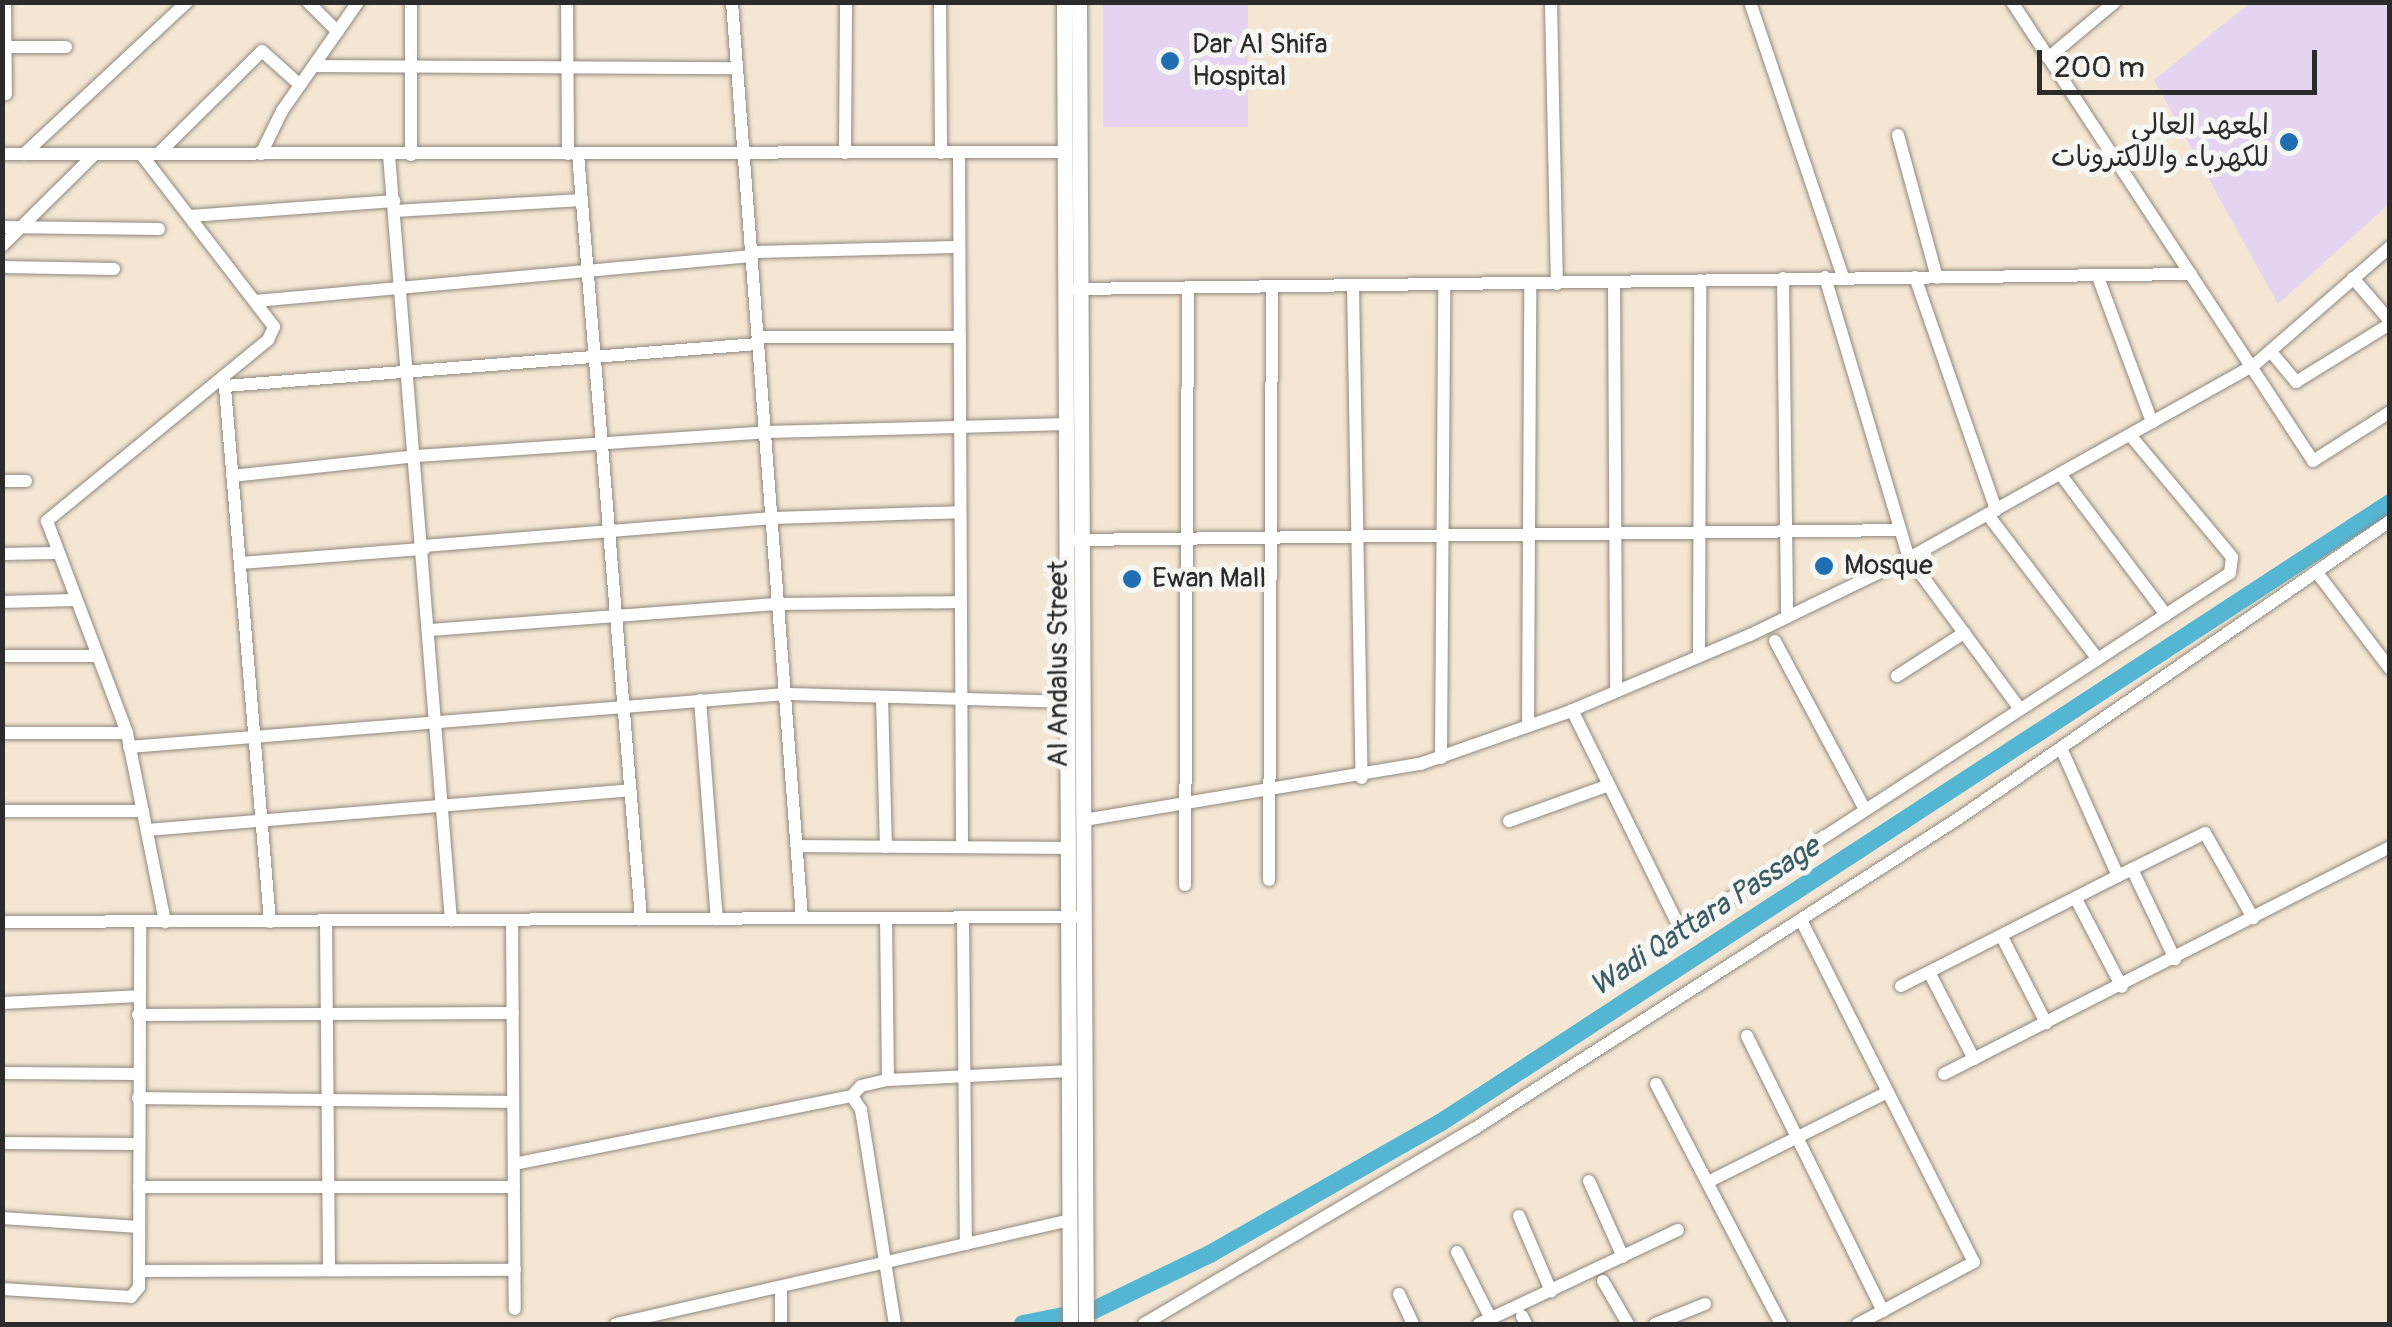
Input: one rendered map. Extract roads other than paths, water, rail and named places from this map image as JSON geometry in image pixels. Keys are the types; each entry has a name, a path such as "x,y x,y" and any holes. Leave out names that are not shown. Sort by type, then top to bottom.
{"main road":[{"name":"Al Andalus Street","path":"1064,2 1066,152 1075,289 1067,424 1075,540 1067,702 1068,848 1076,917 1078,1300 1070,1324"},
{"name":"Al Andalus Street","path":"1079,2 1075,540 1084,820 1070,1071 1071,1220 1078,1300 1086,1324"}],"street":[{"path":"5,2 6,94"},
{"path":"24,154 187,2"},
{"path":"308,2 338,32"},
{"path":"261,154 300,85 358,2"},
{"path":"410,2 410,154"},
{"path":"567,2 573,154 582,200 641,919"},
{"path":"732,2 802,918"},
{"path":"845,153 846,2"},
{"path":"940,2 940,152"},
{"path":"1551,2 1557,284"},
{"path":"1750,2 1843,277"},
{"path":"2012,2 2313,460 2390,412"},
{"path":"2048,58 2115,2"},
{"path":"4,47 66,47"},
{"path":"158,154 262,51 300,85"},
{"path":"314,66 567,64 736,68"},
{"path":"1898,135 1937,278"},
{"path":"959,152 962,847"},
{"path":"2,154 1066,152"},
{"path":"2,246 95,154"},
{"path":"142,154 256,301 272,333 224,381 51,515 55,553 128,740 165,922"},
{"path":"389,154 417,456 451,920"},
{"path":"190,216 582,200"},
{"path":"2,227 159,229"},
{"path":"256,301 751,254 959,247"},
{"path":"1084,820 1362,778 1441,758 1572,710 1699,656 1909,558 2253,366 2272,354 2352,278 2390,248"},
{"path":"2,267 114,269"},
{"path":"1075,289 2191,274"},
{"path":"1914,277 1992,513 2096,657"},
{"path":"2098,277 2152,422"},
{"path":"1783,278 1787,616"},
{"path":"1825,278 1909,558 2019,708"},
{"path":"2272,354 2296,382 2390,323 2352,278"},
{"path":"1699,656 1700,280"},
{"path":"1614,282 1616,692"},
{"path":"1528,726 1530,284"},
{"path":"1441,758 1444,285"},
{"path":"1353,286 1362,778"},
{"path":"1268,880 1272,287"},
{"path":"1185,885 1188,288"},
{"path":"224,381 596,358 758,340 960,336"},
{"path":"224,381 270,922"},
{"path":"232,476 417,456 766,432 1067,424"},
{"path":"1572,710 1681,925 2230,574 2232,556 2132,436"},
{"path":"2061,474 2166,615"},
{"path":"2,481 26,481"},
{"path":"240,563 773,518 959,512"},
{"path":"1144,1324 1474,1129 1800,920 2062,750 2390,520"},
{"path":"1075,540 1900,530"},
{"path":"2,554 55,553"},
{"path":"2318,574 2390,668"},
{"path":"2,602 74,600"},
{"path":"430,630 780,604 961,602"},
{"path":"1896,676 1964,633"},
{"path":"1776,640 1864,808"},
{"path":"2,656 96,656"},
{"path":"2,733 128,740 254,734 786,694 1067,702"},
{"path":"882,697 886,847"},
{"path":"700,700 716,919"},
{"path":"2062,750 2118,876"},
{"path":"1509,820 1608,784"},
{"path":"147,830 630,790"},
{"path":"2,811 143,812"},
{"path":"1901,986 2205,833 2254,918"},
{"path":"797,846 1068,848"},
{"path":"1944,1074 2390,848"},
{"path":"2132,869 2175,959"},
{"path":"2076,899 2122,986"},
{"path":"963,917 966,1244"},
{"path":"2,922 1076,917"},
{"path":"886,918 888,1080"},
{"path":"512,920 515,1309"},
{"path":"1800,920 1974,1262 1858,1324"},
{"path":"326,921 330,1270"},
{"path":"2,1289 131,1296 140,1270 140,922"},
{"path":"2002,937 2046,1023"},
{"path":"1929,972 1974,1059"},
{"path":"2,1002 138,996"},
{"path":"138,1015 513,1013"},
{"path":"1747,1036 1883,1311"},
{"path":"514,1164 852,1096 861,1086 888,1080 1070,1071"},
{"path":"2,1073 138,1074"},
{"path":"1656,1084 1781,1324"},
{"path":"1708,1182 1888,1092"},
{"path":"852,1096 861,1110 895,1324"},
{"path":"138,1098 514,1102"},
{"path":"2,1143 138,1144"},
{"path":"1589,1181 1623,1256"},
{"path":"139,1187 514,1187"},
{"path":"1518,1216 1551,1290"},
{"path":"2,1218 139,1227"},
{"path":"616,1324 662,1319 781,1287 1071,1220"},
{"path":"1458,1252 1485,1322 1678,1230"},
{"path":"140,1270 515,1270"},
{"path":"1603,1281 1628,1324"},
{"path":"781,1287 781,1324"},
{"path":"1399,1294 1413,1324"},
{"path":"1654,1324 1705,1304"}],"waterway":[{"name":"Wadi Qattara Passage","path":"1023,1324 1094,1310 1210,1254 1440,1123 2390,503"}],"place":[{"name":"Dar Al Shifa Hospital","path":"1170,61"},
{"name":"المعهد العالي للكهرباء والالكترونات","path":"2289,142"},
{"name":"Mosque","path":"1824,566"},
{"name":"Ewan Mall","path":"1132,579"}]}
